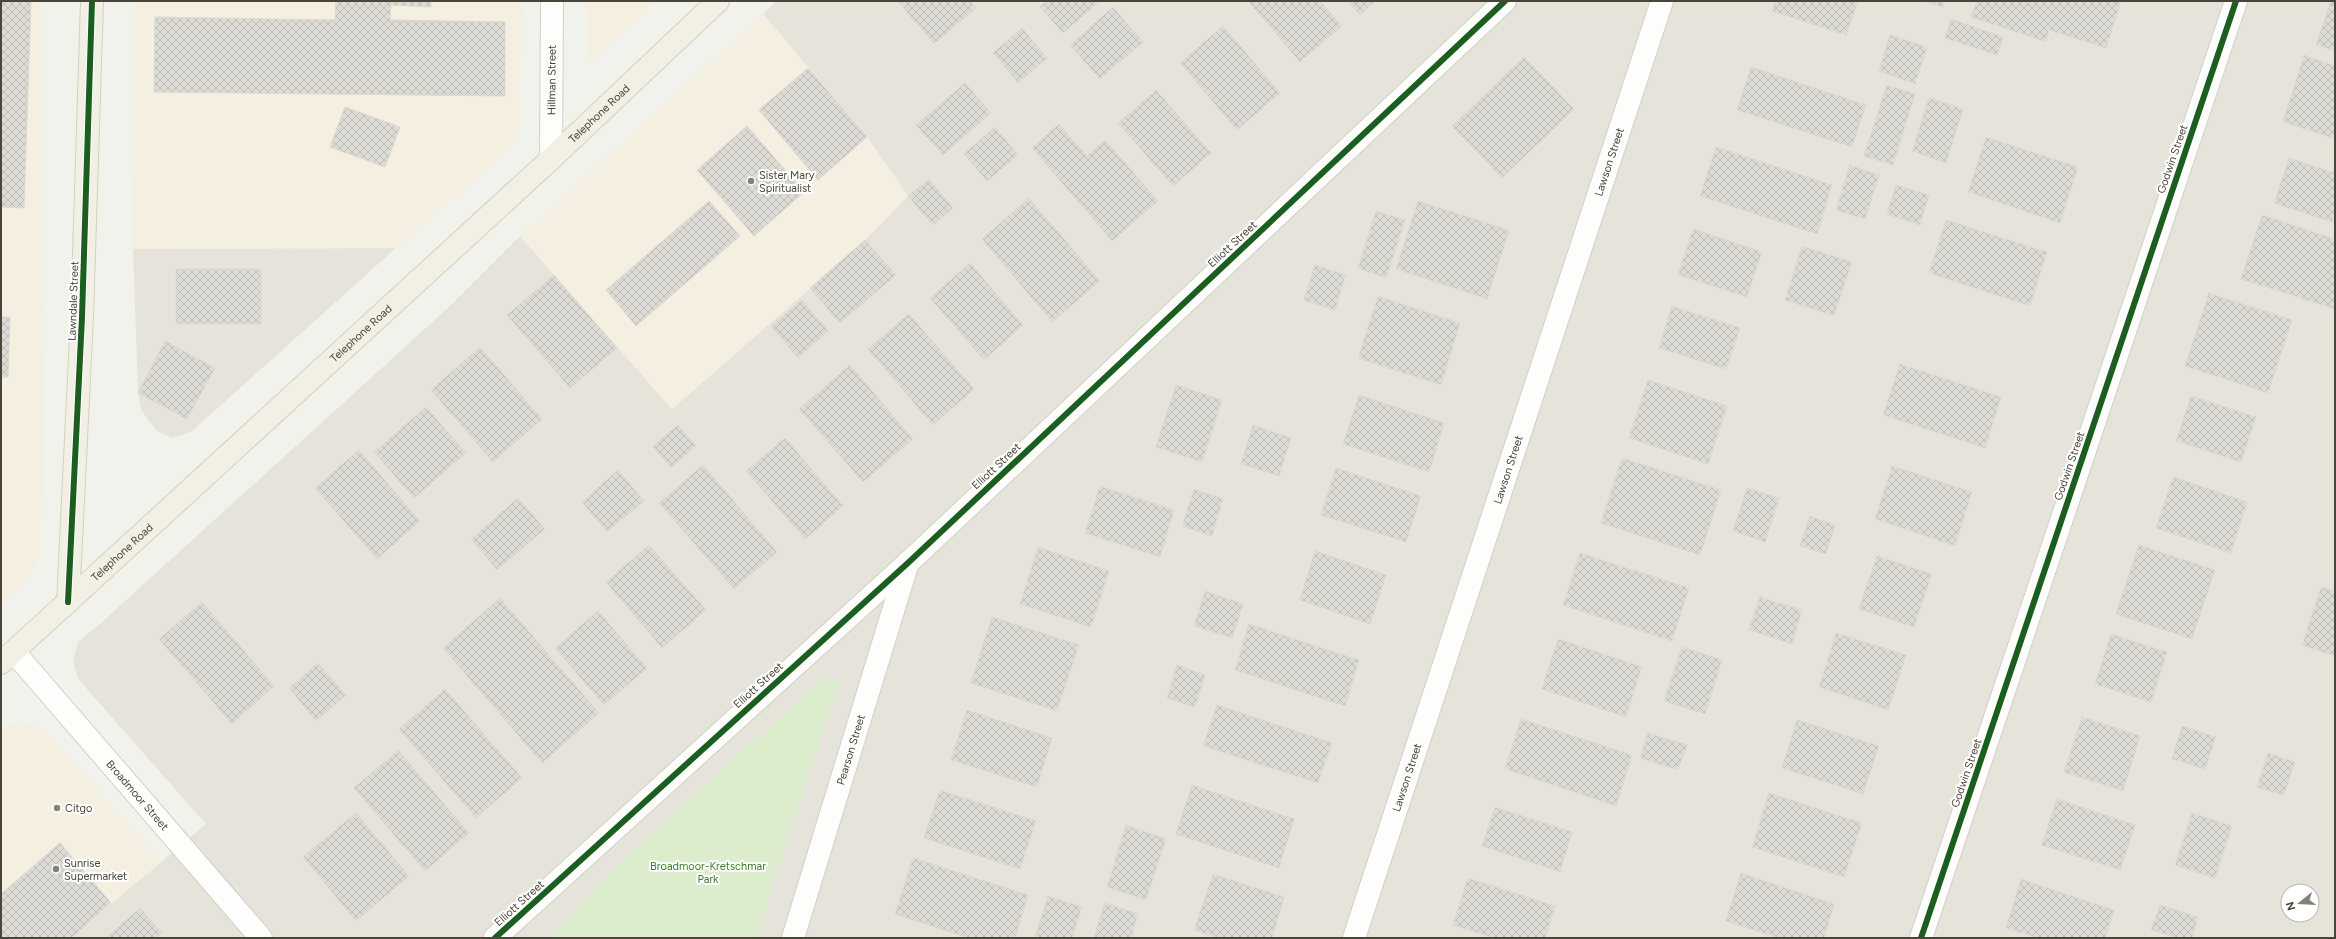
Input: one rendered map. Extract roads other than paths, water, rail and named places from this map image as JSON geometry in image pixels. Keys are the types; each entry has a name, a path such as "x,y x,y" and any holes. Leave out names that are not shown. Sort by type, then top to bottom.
{"main road":[{"name":"Lawndale Street","path":"68,602 82,317 92,1"},
{"name":"Telephone Road","path":"7,657 550,159 718,1"}],"street":[{"name":"Hillman Street","path":"550,159 552,1"},
{"name":"Elliott Street","path":"496,938 909,562 1505,1"},
{"name":"Lawson Street","path":"1354,938 1662,1"},
{"name":"Godwin Street","path":"1921,938 2236,1"},
{"name":"Pearson Street","path":"793,938 909,562"},
{"name":"Broadmoor Street","path":"7,657 261,938"}],"place":[{"name":"Sister Mary Spiritualist","path":"751,181"},
{"name":"Citgo","path":"57,808"},
{"name":"Sunrise Supermarket","path":"56,869"}],"park label":[{"name":"Broadmoor-Kretschmar Park","path":"708,872"}]}
